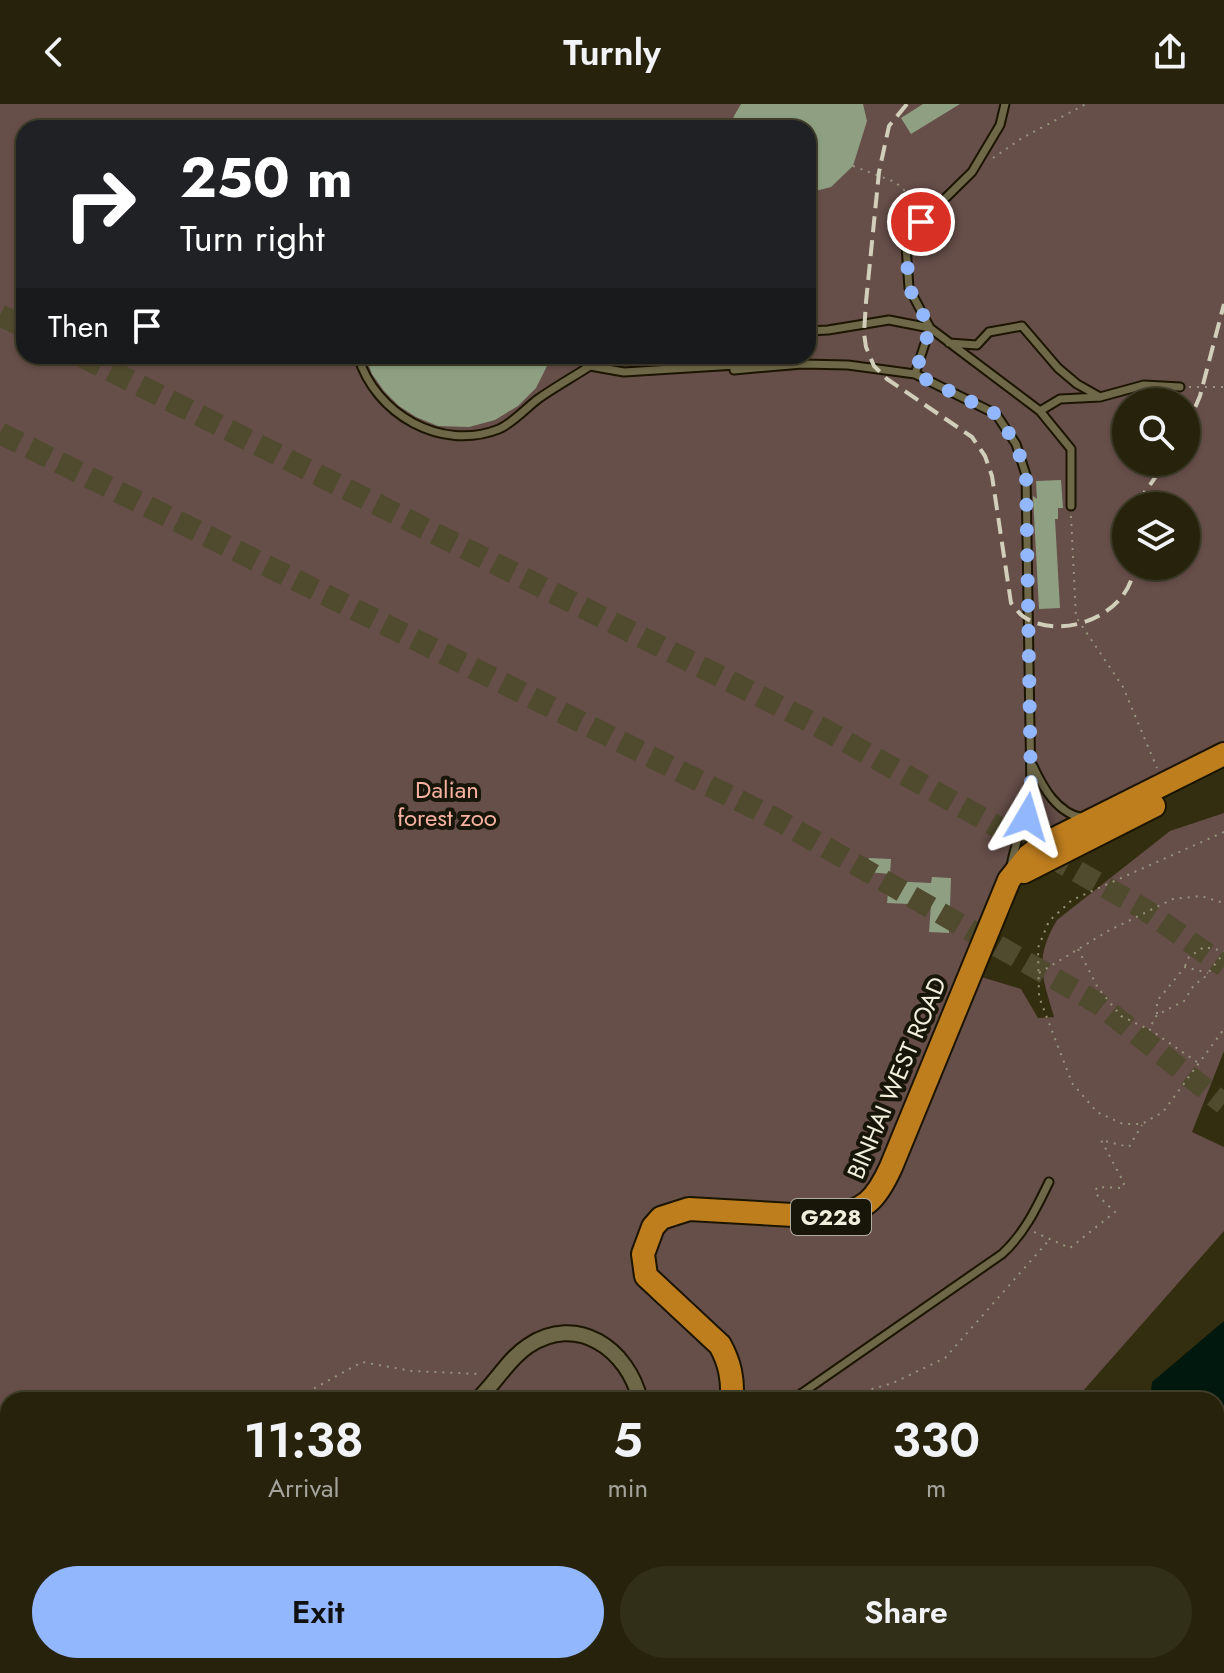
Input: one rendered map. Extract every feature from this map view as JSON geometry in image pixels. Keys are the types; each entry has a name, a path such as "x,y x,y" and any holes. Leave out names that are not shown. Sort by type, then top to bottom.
{"highway":[{"name":"BINHAI WEST ROAD","path":"732,1392 728,1358 720,1345 646,1276 643,1254 653,1227 661,1218 689,1209 829,1217 862,1208 874,1198 891,1167 1009,880 1028,856 1042,845 1224,754"},
{"path":"1009,880 1224,770"}],"street":[{"path":"485,1392 514,1358 541,1339 570,1332 600,1341 621,1360 639,1392"}],"lane":[{"path":"1005,104 1000,125 972,172 921,222 906,246 909,288 930,328 1040,411 1071,449 1071,506"},
{"path":"816,331 889,320 930,328"},
{"path":"949,343 977,345 989,332 1022,326 1058,368 1100,397"},
{"path":"915,374 930,328"},
{"path":"360,364 378,397 406,419 443,436 500,428 590,366 624,372 736,364"},
{"path":"734,370 802,364 848,365 915,374 996,414 1016,444 1026,475 1031,791 1027,817 1014,848 1009,880"},
{"path":"1040,411 1060,399 1100,397 1144,385 1180,387"},
{"path":"1031,760 1041,782 1058,804 1077,817 1093,820"},
{"path":"804,1392 1002,1254 1016,1242 1026,1227 1049,1182"}],"path":[{"path":"972,172 1022,138 1086,104"},
{"path":"853,166 895,182 930,213"},
{"path":"1180,387 1224,387"},
{"path":"1071,506 1076,617 1123,687 1164,784"},
{"path":"1224,832 1072,900 1049,921 1038,948 1039,997 1072,1083 1097,1112 1123,1124 1142,1124 1163,1112 1224,1029"},
{"path":"1038,973 1108,931 1173,899 1201,896 1224,903"},
{"path":"1149,1029 1157,1015 1157,1001 1185,967 1189,957 1204,947 1224,952 1184,1001 1157,1015"},
{"path":"1078,949 1098,988 1121,1016 1149,1029 1198,1063"},
{"path":"1185,967 1208,973"},
{"path":"1026,1227 1070,1248 1115,1212 1095,1193 1097,1187 1123,1188 1124,1183 1101,1140 1129,1147 1142,1124"},
{"path":"861,1392 893,1383 945,1358 1050,1239"},
{"path":"308,1392 362,1362 412,1371 502,1375"}],"green space":[{"name":"Dalian forest zoo","path":"0,104 1224,104 1224,750 995,894 961,971 1021,989 1038,1018 1054,1017 1042,968 1045,946 1057,920 1170,831 1224,813 1224,1051 1192,1132 1224,1147 1224,1231 1082,1392 0,1392"}],"shaded area":[{"path":"1224,1321 1224,1392 1151,1392 1152,1382"}],"building":[{"path":"741,104 863,104 867,121 853,166 831,187 816,191 816,120 733,120"},
{"path":"923,104 960,104 911,134 901,118"},
{"path":"368,364 548,364 536,388 518,406 495,420 469,427 438,426 416,417 399,406 372,374"},
{"path":"1061,480 1063,508 1058,508 1058,519 1055,519 1060,608 1039,609 1033,496 1037,499 1036,481"},
{"path":"869,858 891,859 890,874 868,872"},
{"path":"932,877 951,878 949,933 929,932 931,905 887,903 889,881 931,883"}],"tunnel":[{"path":"0,315 16,323"},
{"path":"97,364 811,722 1144,909 1224,966"},
{"path":"0,433 778,820 1099,1004 1224,1104"}],"railway":[{"path":"907,104 889,126 879,172 864,333 874,366 887,379 972,437 985,456 992,476 1011,603 1022,616 1040,624 1075,625 1108,610 1121,598 1131,580"},
{"path":"1200,396 1224,304"},
{"path":"1145,492 1156,476"}],"route":[{"path":"921,222 906,246 909,288 930,328 915,374 996,414 1016,444 1026,475 1031,791 1027,817"}]}
